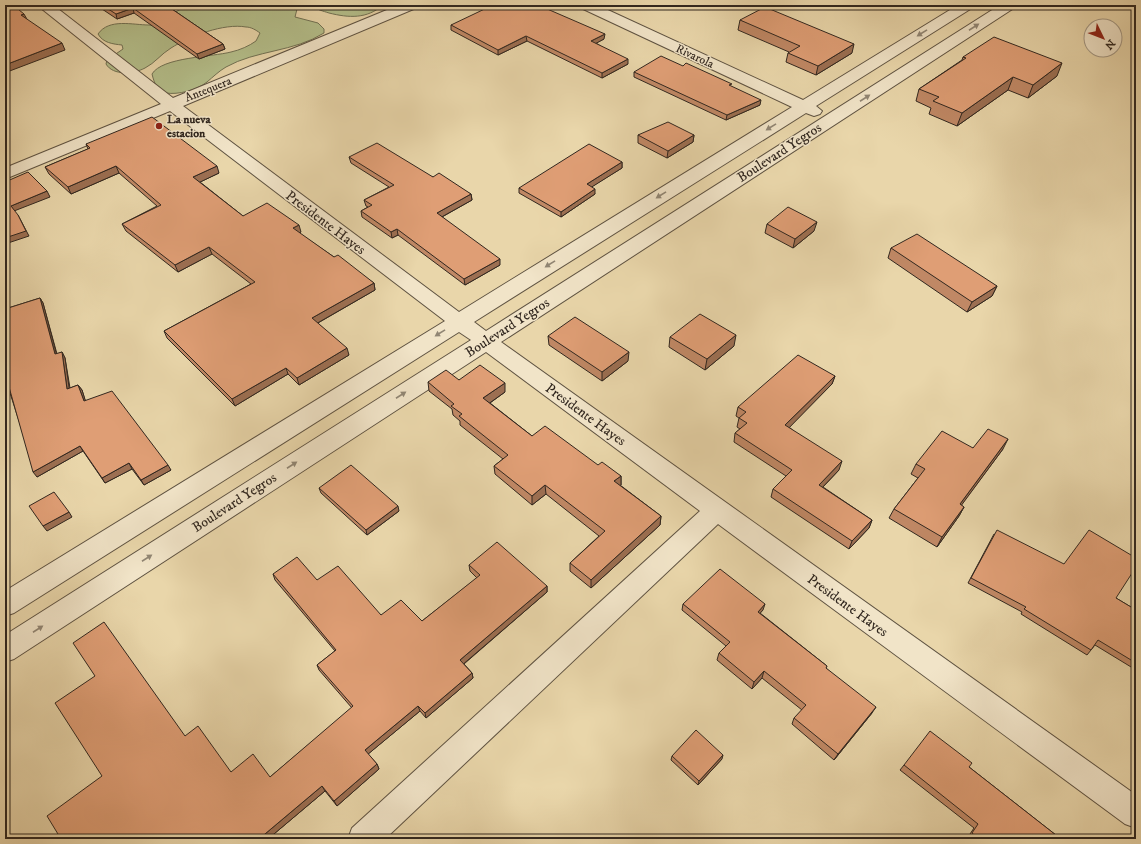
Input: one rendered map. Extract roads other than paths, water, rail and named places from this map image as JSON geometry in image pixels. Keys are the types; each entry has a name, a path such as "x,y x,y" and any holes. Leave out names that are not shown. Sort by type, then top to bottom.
{"street":[{"name":"Presidente Hayes","path":"44,5 170,104 485,341 1136,813"},
{"name":"Antequera","path":"5,174 170,104 411,5"},
{"name":"Rivarola","path":"586,5 832,119"},
{"name":"Boulevard Yegros","path":"5,605 458,321 967,5"},
{"name":"Boulevard Yegros","path":"5,650 1009,5"},
{"path":"363,839 717,510"}],"place":[{"name":"La nueva estacion","path":"159,126"}]}
